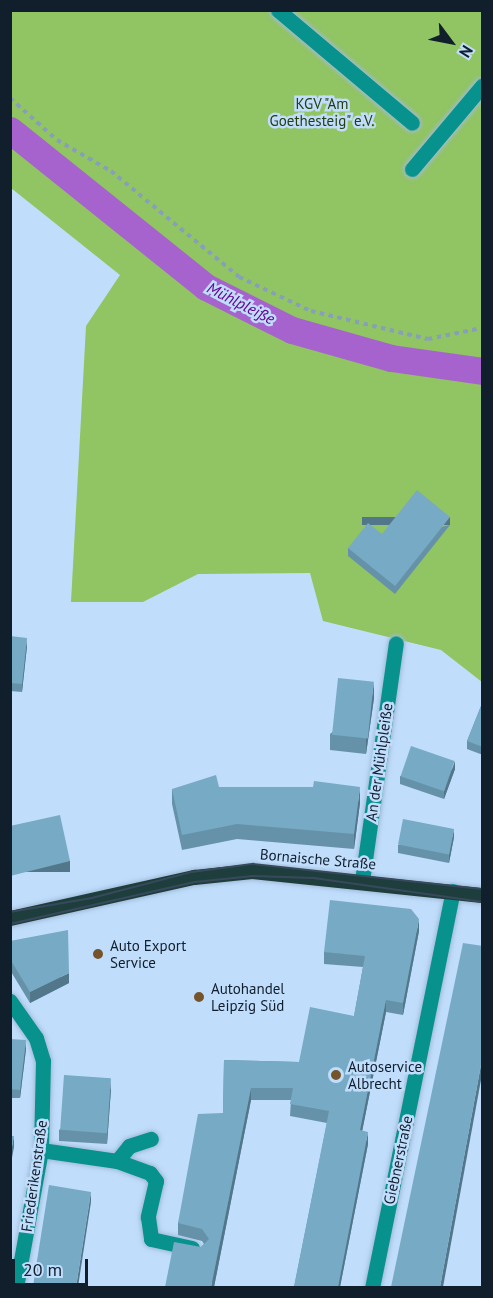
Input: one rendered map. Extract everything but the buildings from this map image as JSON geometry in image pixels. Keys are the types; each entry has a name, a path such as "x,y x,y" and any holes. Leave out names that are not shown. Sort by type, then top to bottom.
{"main road":[{"name":"Bornaische Straße","path":"10,918 194,877 241,872 362,881 483,895"}],"street":[{"path":"278,10 412,123"},
{"path":"412,169 483,86"},
{"name":"An der Mühlpleiße","path":"362,881 396,643"},
{"name":"Giebnerstraße","path":"372,1287 453,891"},
{"name":"Friederikenstraße","path":"10,1001 36,1038 43,1061 40,1150 16,1287"},
{"path":"117,1161 129,1146 151,1139"},
{"path":"40,1150 117,1161 154,1176 147,1231 151,1239 199,1250"}],"path":[{"path":"10,98 57,140 111,171 239,277 311,311 428,339 483,328"}],"green space":[{"name":"KGV \"Am Goethesteig\" e.V.","path":"10,11 482,11 482,682 441,650 323,621 310,573 198,574 143,602 71,602 86,326 120,275 11,188"}],"waterway":[{"name":"Mühlpleiße","path":"10,130 206,287 292,330 391,358 482,371"}],"tram line":[{"path":"10,912 92,898 192,872 253,864 482,889"},
{"path":"10,924 195,882 253,876 314,878 482,902"}],"place":[{"name":"Auto Export Service","path":"98,954"},
{"name":"Autohandel Leipzig Süd","path":"199,997"},
{"name":"Autoservice Albrecht","path":"336,1075"}]}
